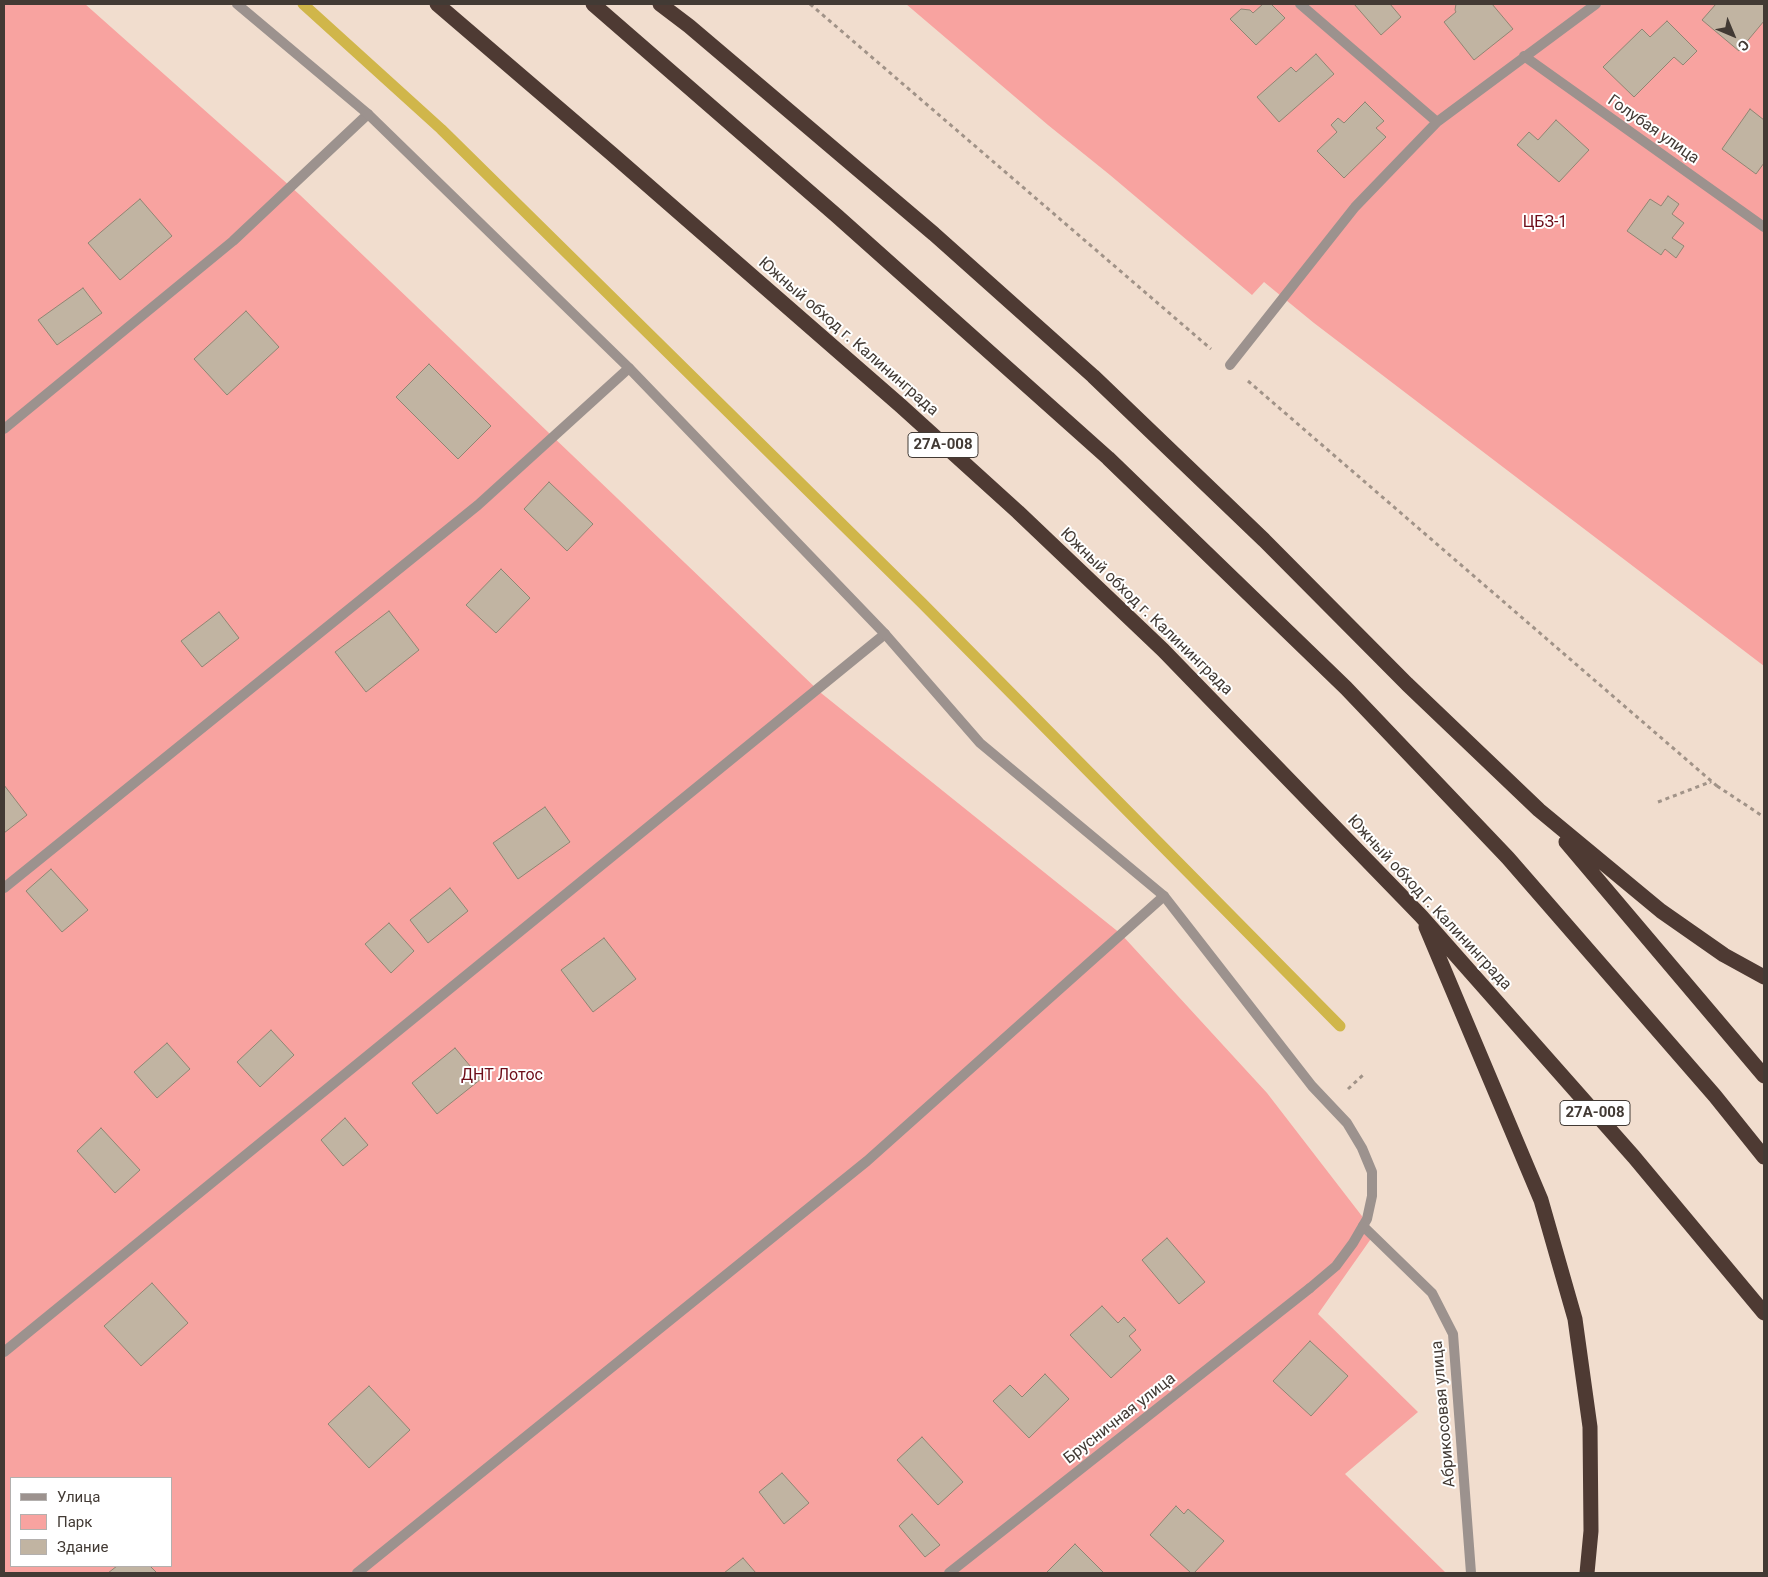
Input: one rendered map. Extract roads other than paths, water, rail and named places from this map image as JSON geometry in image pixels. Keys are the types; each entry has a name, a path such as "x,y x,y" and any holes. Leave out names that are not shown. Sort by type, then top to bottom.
{"highway":[{"name":"Южный обход г. Калининграда","path":"437,4 886,393 1018,512 1163,650 1421,916 1634,1157 1764,1314"},
{"path":"593,4 844,222 1108,458 1346,688 1508,858 1715,1096 1764,1157"},
{"path":"660,4 689,26 934,234 1093,376 1264,540 1407,684 1539,810 1661,911 1724,955 1764,977"},
{"path":"1539,810 1764,1076"},
{"path":"1421,916 1541,1200 1575,1319 1590,1427 1591,1531 1588,1573"}],"street":[{"name":"Брусничная улица","path":"237,4 368,114 629,368 885,634 980,743 1164,896 1312,1086 1347,1123 1362,1148 1372,1172 1372,1196 1363,1226 1336,1266 949,1573"},
{"path":"1300,4 1437,122"},
{"path":"1230,365 1355,207 1437,122 1596,4"},
{"name":"Голубая улица","path":"1524,56 1764,228"},
{"path":"4,429 233,241 368,114"},
{"path":"4,888 478,505 629,368"},
{"path":"4,1352 885,634"},
{"path":"357,1573 867,1161 1164,896"},
{"name":"Абрикосовая улица","path":"1363,1226 1432,1293 1453,1334 1471,1573"}],"waterway":[{"path":"303,4 441,129 922,603 1340,1026"}],"park label":[{"name":"ЦБЗ-1","path":"1545,223"},
{"name":"ДНТ Лотос","path":"502,1076"}]}
